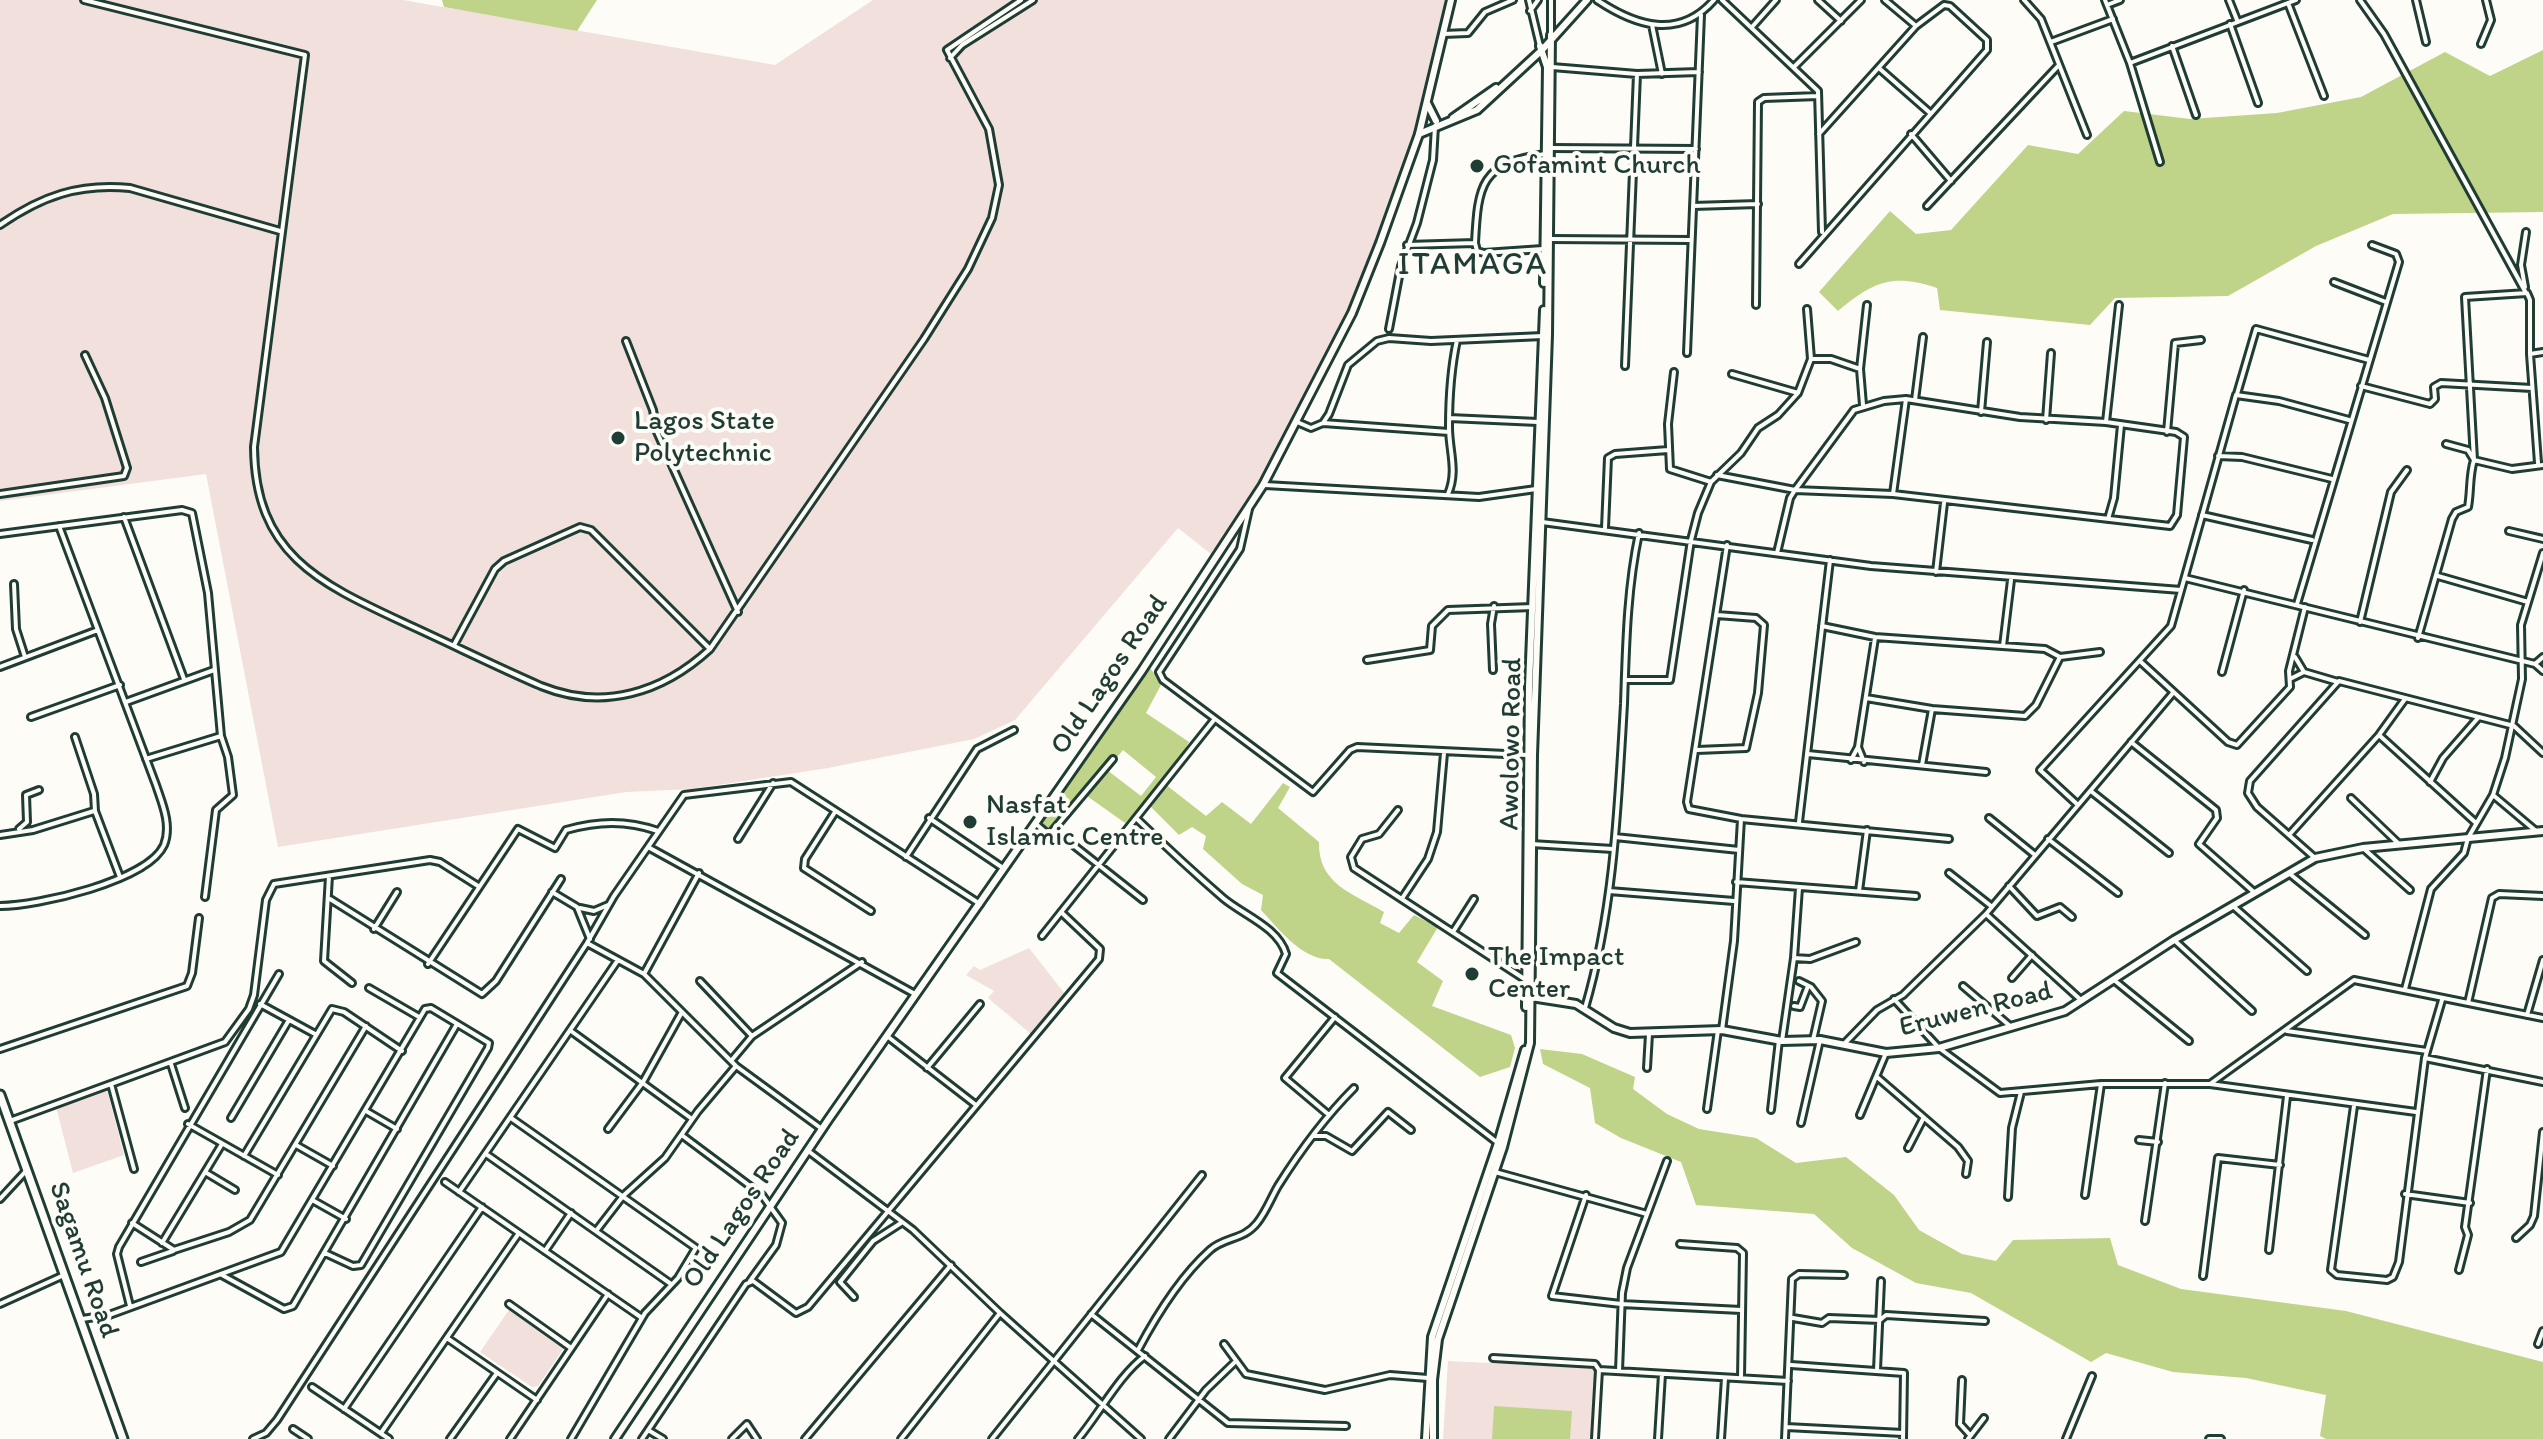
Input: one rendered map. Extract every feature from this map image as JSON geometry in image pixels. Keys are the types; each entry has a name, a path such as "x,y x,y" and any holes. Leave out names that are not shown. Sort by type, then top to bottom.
{"highway":[{"name":"Sagamu Road","path":"0,1095 123,1439"}],"main road":[{"name":"Old Lagos Road","path":"615,1439 807,1150 1036,824 1263,485 1352,313 1419,134 1451,0"},
{"path":"1419,134 1474,106 1541,48 1585,0"},
{"name":"Awolowo Road","path":"1433,1439 1433,1380 1438,1339 1495,1172 1528,1043 1539,522 1549,239 1551,37"},
{"name":"Awolowo Road","path":"1528,1043 1527,755 1539,522 1536,489 1543,336 1547,67 1541,48"},
{"path":"1427,103 1436,124"},
{"path":"1422,121 1436,124"},
{"name":"Eruwen Road","path":"1531,997 1560,1000 1585,1008 1614,1028 1649,1034 1720,1030 1781,1041 1816,1040 1886,1053 1939,1048 2062,1013 2174,940 2315,858 2363,848 2539,831"},
{"name":"Awolowo Road","path":"1426,1439 1432,1337 1527,1052"}],"street":[{"path":"84,0 305,55 254,447 254,476 264,515 291,556 323,583 453,646 566,696 594,698 634,694 655,686 690,668 710,649 916,351 968,269 992,218 999,185 989,129 947,53 950,45 1021,0"},
{"path":"950,58 962,45 1033,0"},
{"path":"1443,34 1468,33 1485,12 1513,0"},
{"path":"1529,0 1541,48"},
{"path":"1530,11 1538,0"},
{"path":"1551,0 1551,37"},
{"path":"1597,0 1620,14 1652,24 1670,25 1701,15 1714,0"},
{"path":"1722,0 1813,84 1818,96 1822,234"},
{"path":"1752,27 1776,0"},
{"path":"1818,0 1841,21"},
{"path":"1794,67 1861,0"},
{"path":"1885,0 1916,26"},
{"path":"2024,0 2037,13 2051,42 2087,135"},
{"path":"2120,0 2106,2 2130,63 2160,162"},
{"path":"2229,0 2237,20"},
{"path":"2130,63 2296,0"},
{"path":"2360,0 2384,34 2527,293"},
{"path":"2416,0 2426,42"},
{"path":"2481,44 2491,20 2486,0"},
{"path":"2288,3 2324,96"},
{"path":"1799,264 1989,44 1950,6 1935,11 1916,26 1819,134"},
{"path":"1687,353 1701,15"},
{"path":"2051,42 2113,19"},
{"path":"1652,24 1662,74"},
{"path":"2230,24 2258,103"},
{"path":"2172,46 2196,115"},
{"path":"1927,206 2059,65"},
{"path":"1552,67 1637,74 1699,72"},
{"path":"1880,69 1929,112"},
{"path":"1625,366 1637,74"},
{"path":"1756,305 1758,102 1764,98 1818,96"},
{"path":"1389,329 1407,245 1417,223 1431,171 1436,124"},
{"path":"1911,134 1951,181"},
{"path":"1551,148 1696,149"},
{"path":"1543,249 1484,253 1477,251 1475,243 1481,186 1507,161 1545,154"},
{"path":"0,225 50,196 89,186 110,186 130,188 280,231"},
{"path":"1693,206 1758,204"},
{"path":"2446,444 2468,450 2474,460 2512,469 2541,464 2532,388 2527,293 2521,265 2526,232"},
{"path":"1549,239 1690,240"},
{"path":"1407,245 1475,243"},
{"path":"2297,604 2349,420 2399,262 2396,254 2372,245"},
{"path":"2334,282 2386,302"},
{"path":"2418,638 2452,519 2456,512 2468,507 2474,460 2465,297 2527,293"},
{"path":"1863,405 1860,369 1867,305"},
{"path":"2106,422 2119,305"},
{"path":"1625,680 1670,680 1691,540 1711,482 1741,453 1758,428 1778,415 1798,393 1811,359 1807,309"},
{"path":"2078,805 2040,770 2171,626 2256,329 2369,360"},
{"path":"1323,423 1335,403 1348,365 1377,341 1389,338 1457,340 1543,336"},
{"path":"1915,400 1923,337"},
{"path":"1448,494 1454,476 1449,418 1451,371 1457,340"},
{"path":"2167,432 2175,343 2201,340"},
{"path":"626,341 653,410 657,432 738,612"},
{"path":"1981,412 1987,342"},
{"path":"2530,354 2543,352"},
{"path":"2046,420 2051,353"},
{"path":"0,494 124,476 127,468 105,398 85,355"},
{"path":"1811,359 1831,359 1860,369"},
{"path":"1674,372 1668,450 1670,469 1711,482"},
{"path":"1732,374 1798,393"},
{"path":"2361,386 2430,404 2435,402 2437,384 2532,388"},
{"path":"2236,395 2279,401 2349,420"},
{"path":"1893,494 1906,399"},
{"path":"1717,475 1795,490 1893,494 2165,526 2174,523 2183,434 2106,422 2046,420 1981,412 1906,399 1863,405 1854,410 1795,490 1786,506 1777,553"},
{"path":"1449,418 1538,422"},
{"path":"1297,422 1311,428 1323,423 1449,432"},
{"path":"2108,519 2114,498 2121,425"},
{"path":"1605,528 1608,458 1615,454 1668,450"},
{"path":"2218,456 2242,457 2332,479"},
{"path":"2360,622 2391,492 2407,470"},
{"path":"1263,485 1479,497 1536,489"},
{"path":"1936,572 1944,502"},
{"path":"1250,506 1240,549 1207,595 1160,676 1313,792 1344,755 1357,747 1527,755"},
{"path":"0,534 182,510 192,513 208,593 221,736 231,769 233,798 216,810 205,897"},
{"path":"2202,515 2313,541"},
{"path":"124,517 184,679"},
{"path":"1539,522 2011,580 2181,590"},
{"path":"0,904 63,897 100,887 158,853 166,837 166,814 59,526"},
{"path":"453,646 495,569 504,561 580,527 591,530 710,649"},
{"path":"2509,531 2543,539"},
{"path":"1585,1008 1597,966 1609,891 1630,590 1639,533"},
{"path":"1727,545 1689,809 1741,819 1799,822 1949,839"},
{"path":"2405,989 2431,889 2464,853 2468,838 2493,795 2514,726 2521,663 2521,625 2540,574 2543,553"},
{"path":"1799,822 1830,560"},
{"path":"2438,576 2528,602"},
{"path":"2185,578 2244,590 2418,638 2535,664 2543,671"},
{"path":"2003,646 2011,580"},
{"path":"14,584 16,629 25,657"},
{"path":"2222,672 2244,590"},
{"path":"1493,670 1491,624 1494,606"},
{"path":"1367,660 1426,652 1431,648 1432,626 1444,613 1454,608 1533,607"},
{"path":"2141,662 2228,742 2237,745 2279,697 2288,692 2305,607"},
{"path":"1696,750 1746,748 1758,693 1764,625 1756,618 1717,615"},
{"path":"1822,626 1875,637 2045,649 2060,657 2100,652"},
{"path":"0,667 98,630"},
{"path":"1851,760 1858,747 1875,637"},
{"path":"1866,698 1932,709 2025,716 2036,705 2060,657"},
{"path":"2295,657 2304,672"},
{"path":"2535,664 2543,657"},
{"path":"126,702 215,670"},
{"path":"2290,679 2304,672 2514,726 2543,753"},
{"path":"2315,858 2257,807 2247,786 2338,681"},
{"path":"31,717 120,685"},
{"path":"1844,1044 1877,1010 1894,999 1986,914 2173,693"},
{"path":"2289,835 2379,735 2405,699"},
{"path":"1922,765 1932,709"},
{"path":"2430,782 2443,758 2478,718"},
{"path":"1042,936 1215,719"},
{"path":"906,857 977,749 1014,730"},
{"path":"2379,735 2476,823"},
{"path":"146,759 221,736"},
{"path":"75,737 94,794 95,811 120,877"},
{"path":"2131,742 2216,810 2217,818 2199,844 2255,893"},
{"path":"1858,747 1864,762"},
{"path":"1403,897 1428,859 1435,840 1444,753"},
{"path":"1808,754 1986,772"},
{"path":"1049,835 1113,759"},
{"path":"253,1439 266,1433 277,1420 588,941 608,905 684,795 791,782 980,904"},
{"path":"738,839 774,783"},
{"path":"17,831 27,822 26,795 39,790"},
{"path":"2092,792 2169,853"},
{"path":"2493,795 2539,831"},
{"path":"2351,798 2399,844"},
{"path":"1398,810 1379,834 1362,839 1351,857 1354,868 1403,897 1526,980"},
{"path":"0,835 33,830 95,811"},
{"path":"835,811 805,859 804,868 871,911"},
{"path":"929,818 1004,869"},
{"path":"1136,818 1225,899 1266,929 1285,950 1277,973 1498,1143"},
{"path":"1989,818 2035,855"},
{"path":"1707,1109 1734,941 1741,819"},
{"path":"428,964 518,829 555,848 566,830 598,823 626,822 658,831"},
{"path":"1036,824 1049,835 1072,844 1143,900"},
{"path":"1859,891 1867,830"},
{"path":"1615,837 1739,850"},
{"path":"2048,839 2118,893"},
{"path":"1531,844 1613,849"},
{"path":"648,847 862,962 915,994"},
{"path":"2363,848 2410,890"},
{"path":"10,1121 225,1042 249,1009 271,886 430,860 440,862 478,886"},
{"path":"644,974 699,873"},
{"path":"1949,873 1991,906"},
{"path":"2288,873 2365,935"},
{"path":"329,876 324,961 352,983"},
{"path":"330,899 478,994 486,993 561,879"},
{"path":"1736,882 1916,896"},
{"path":"2009,886 2037,916 2060,907 2072,917"},
{"path":"1771,1110 1794,958 1799,887"},
{"path":"1609,891 1734,901"},
{"path":"374,929 397,892"},
{"path":"552,892 577,907 594,911 608,905"},
{"path":"2468,1003 2492,898 2499,894 2543,896"},
{"path":"1453,932 1474,899"},
{"path":"2233,906 2307,971"},
{"path":"577,907 588,941 644,974 736,1066 822,1129"},
{"path":"750,1281 792,1312 801,1313 886,1213 1099,959 1100,949 1061,912"},
{"path":"1986,914 2082,1001"},
{"path":"0,1049 187,986 192,973 199,918"},
{"path":"2174,940 2252,1011"},
{"path":"1794,958 1810,959 1856,942"},
{"path":"2012,978 2032,955"},
{"path":"459,1192 618,960"},
{"path":"2527,1015 2543,960"},
{"path":"731,1061 752,1036 862,962"},
{"path":"130,1306 117,1254 188,1124 279,974"},
{"path":"2114,980 2189,1041"},
{"path":"2210,1084 2354,980 2543,1018"},
{"path":"700,981 752,1036"},
{"path":"1799,981 1822,1001 1801,1123"},
{"path":"1794,1006 1801,1005 1808,986"},
{"path":"1963,986 2010,1026"},
{"path":"369,988 420,1017"},
{"path":"1894,999 1939,1048 1995,1091 2021,1092 2101,1084 2210,1084 2416,1112"},
{"path":"2354,1105 2333,1274 2387,1280 2393,1277 2399,1262 2416,1112 2426,1054 2442,1000"},
{"path":"260,1004 315,1034"},
{"path":"927,1068 980,1004"},
{"path":"80,1319 109,1315 281,1252 427,1007 489,1045 361,1265 353,1266 325,1253"},
{"path":"244,1156 315,1034 334,1008 402,1051"},
{"path":"608,1129 643,1082 682,1012"},
{"path":"1329,1115 1285,1079 1335,1017"},
{"path":"231,1118 289,1020"},
{"path":"222,1275 288,1309 346,1219 457,1024"},
{"path":"141,1262 247,1223 366,1026"},
{"path":"571,1031 692,1119"},
{"path":"2287,1031 2426,1054 2543,1082"},
{"path":"1647,1068 1649,1034"},
{"path":"887,1036 976,1105"},
{"path":"1860,1115 1886,1053"},
{"path":"171,1064 185,1108"},
{"path":"596,1231 623,1196 665,1158 692,1119 736,1066"},
{"path":"2459,1270 2468,1235 2487,1069"},
{"path":"1877,1077 1965,1156 1969,1167 1966,1174"},
{"path":"2145,1221 2165,1083"},
{"path":"111,1084 134,1169"},
{"path":"2085,1195 2101,1084"},
{"path":"1138,1350 1150,1327 1206,1254 1219,1244 1243,1236 1257,1224 1313,1136 1354,1088"},
{"path":"2008,1197 2010,1149 2021,1092"},
{"path":"2269,1250 2287,1096"},
{"path":"366,1111 397,1129"},
{"path":"1313,1136 1326,1136 1352,1151 1388,1112 1411,1130"},
{"path":"511,1118 696,1248 672,1284 642,1318 571,1439"},
{"path":"1908,1148 1923,1119"},
{"path":"188,1124 278,1175"},
{"path":"2516,1238 2533,1221 2543,1132"},
{"path":"642,1439 724,1312 776,1245 783,1228 758,1191 683,1136"},
{"path":"2139,1140 2158,1142"},
{"path":"162,1243 222,1144"},
{"path":"296,1145 333,1166"},
{"path":"807,1150 951,1265 1104,1409 1141,1439"},
{"path":"486,1154 672,1284"},
{"path":"2203,1276 2218,1158 2280,1165"},
{"path":"1619,1371 1621,1304 1627,1268 1667,1161"},
{"path":"0,1199 28,1169"},
{"path":"205,1172 235,1190"},
{"path":"1495,1172 1647,1214"},
{"path":"992,1439 1202,1175"},
{"path":"445,1182 642,1318"},
{"path":"2405,1194 2470,1203"},
{"path":"1586,1195 1551,1292 1557,1298 1741,1310"},
{"path":"314,1201 346,1219"},
{"path":"344,1409 482,1207"},
{"path":"545,1251 571,1213"},
{"path":"132,1223 174,1250"},
{"path":"854,1297 840,1282 873,1241 901,1223"},
{"path":"381,1433 519,1233"},
{"path":"1680,1244 1741,1249 1744,1278 1741,1378"},
{"path":"805,1439 951,1265"},
{"path":"0,1304 64,1275"},
{"path":"1785,1439 1791,1365 1792,1279 1795,1275 1844,1275"},
{"path":"1877,1370 1881,1281"},
{"path":"510,1439 608,1294"},
{"path":"509,1304 571,1348"},
{"path":"901,1439 1000,1313"},
{"path":"1090,1313 1199,1400 1236,1424 1346,1426"},
{"path":"1793,1318 1822,1323 1829,1318 1880,1320 1886,1315 1985,1321"},
{"path":"2538,1344 2543,1331"},
{"path":"447,1338 537,1400"},
{"path":"1224,1344 1246,1374 1325,1390 1390,1375 1428,1378"},
{"path":"1078,1439 1104,1409 1126,1373 1145,1356"},
{"path":"1493,1358 1595,1364 1599,1370 1595,1439"},
{"path":"1169,1439 1199,1400 1235,1362"},
{"path":"1786,1427 1903,1436 1906,1374 1791,1365"},
{"path":"1599,1370 1788,1381"},
{"path":"450,1439 498,1372"},
{"path":"1658,1439 1663,1373"},
{"path":"2066,1439 2092,1376"},
{"path":"1721,1439 1725,1378"},
{"path":"1962,1380 1960,1424 1969,1437 1984,1418"},
{"path":"312,1387 389,1439"},
{"path":"732,1439 747,1424 757,1439"},
{"path":"293,1429 308,1439"},
{"path":"648,1430 663,1439"},
{"path":"2209,1439 2221,1439"}],"shaded area":[{"name":"Lagos State Polytechnic","path":"0,0 403,0 775,65 873,0 1445,0 1413,134 1386,224 1330,349 1256,491 1211,554 1178,528 1015,720 974,739 828,768 692,789 626,792 278,847 206,474 0,501"},
{"path":"1029,948 1065,994 1031,1034 988,998 994,991 966,975 974,966 980,970"},
{"path":"107,1090 124,1155 73,1173 56,1107"},
{"path":"509,1310 564,1348 538,1386 532,1387 480,1352"},
{"path":"1448,1361 1595,1368 1591,1439 1443,1439"}],"green space":[{"path":"442,0 597,0 577,31 444,7"},
{"path":"2543,50 2543,212 2393,214 2316,246 2228,296 2115,298 2090,325 1940,310 1937,288 1907,281 1873,287 1838,311 1819,292 1890,211 1916,234 1951,230 2028,145 2078,154 2124,111 2190,119 2277,113 2361,97 2445,52 2490,76"},
{"path":"1150,668 1162,683 1146,713 1189,742 1165,784 1206,816 1222,802 1251,824 1283,783 1290,787 1278,808 1319,842 1324,868 1339,886 1384,912 1380,923 1399,933 1414,915 1438,927 1417,962 1443,981 1432,1006 1511,1035 1515,1048 1510,1067 1480,1077 1329,959 1300,949 1261,910 1263,895 1242,884 1203,849 1206,836 1192,827 1179,835 1146,802 1125,823 1080,791 1048,831 1034,831","holes":["1123,750 1156,777 1141,796 1107,770"]},
{"path":"1540,1049 1582,1054 1635,1077 1633,1089 1667,1114 1699,1129 1756,1138 1796,1163 1846,1157 1894,1195 1919,1230 1962,1254 1996,1261 2013,1240 2110,1238 2118,1265 2181,1289 2346,1311 2543,1362 2543,1439 2326,1439 2320,1436 2326,1395 2246,1378 2173,1372 2106,1353 2091,1362 1971,1293 1916,1283 1852,1248 1814,1214 1696,1205 1681,1162 1621,1138 1595,1123 1590,1088 1543,1064"},
{"path":"1494,1406 1572,1411 1570,1439 1492,1439"}],"place":[{"name":"Gofamint Church","path":"1477,166"},
{"name":"Lagos State Polytechnic","path":"618,438"},
{"name":"Nasfat Islamic Centre","path":"970,822"},
{"name":"The Impact Center","path":"1472,974"}],"district":[{"name":"ITAMAGA","path":"1473,266"}]}
